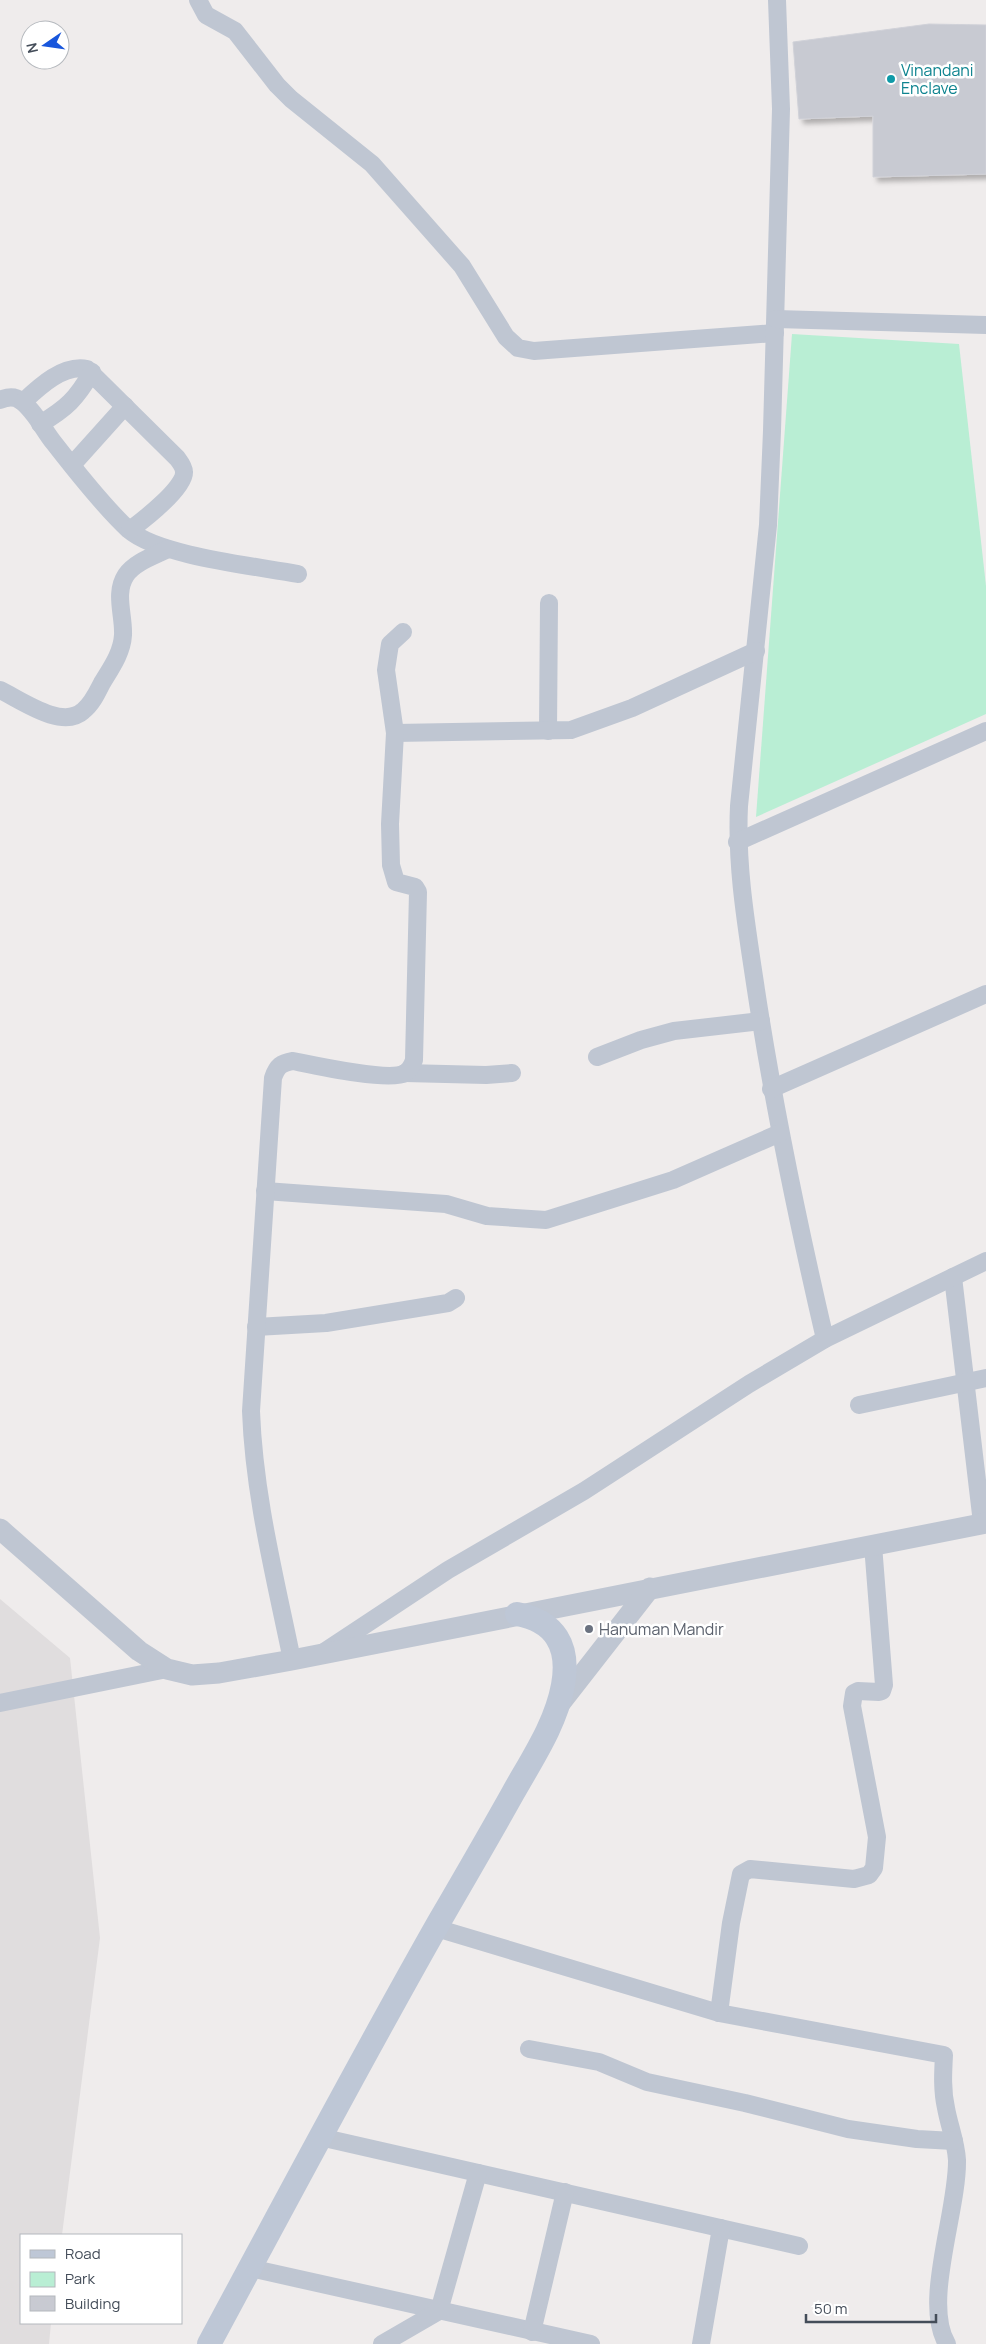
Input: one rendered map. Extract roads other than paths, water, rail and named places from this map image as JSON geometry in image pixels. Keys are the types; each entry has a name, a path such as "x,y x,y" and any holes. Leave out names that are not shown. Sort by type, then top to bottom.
{"main road":[{"path":"209,2344 320,2138 531,1760 556,1709 563,1684 562,1649 554,1633 543,1622 533,1617 516,1614"}],"street":[{"path":"198,0 206,15 235,31 277,85 291,99 372,164 462,266 498,326 518,348 534,350 775,326 986,325"},
{"path":"777,0 780,109 768,525 739,806 737,842 743,900 771,1089 825,1339"},
{"path":"23,402 59,374 81,367 92,372 177,458 184,472 182,479 162,503 130,530"},
{"path":"40,424 67,407 78,396 92,372"},
{"path":"0,400 15,397 23,402 72,465 130,530 146,540 168,549 298,574"},
{"path":"72,465 125,406"},
{"path":"0,690 53,717 68,718 82,713 91,703 120,653 123,636 120,602 121,587 126,575 138,564 168,549"},
{"path":"548,731 549,603"},
{"path":"403,632 390,644 386,670 395,733 395,768 390,824 390,865 396,882 415,887 418,896 415,1050 411,1067 406,1073"},
{"path":"395,733 571,730 614,714 756,651"},
{"path":"737,842 986,731"},
{"path":"771,1089 986,994"},
{"path":"598,1056 641,1040 674,1031 761,1021"},
{"path":"292,1660 264,1524 252,1452 251,1411 273,1078 277,1068 284,1062 293,1061 367,1074 486,1075 512,1073"},
{"path":"265,1191 446,1204 487,1216 546,1220 673,1180 780,1133"},
{"path":"322,1654 448,1570 584,1491 749,1384 825,1339 986,1261"},
{"path":"0,1529 139,1651 167,1669 192,1675 219,1673 292,1660 516,1614 984,1523 964,1382 953,1277"},
{"path":"256,1327 326,1323 448,1303 456,1298"},
{"path":"859,1405 986,1378"},
{"path":"720,2013 731,1923 741,1874 744,1871 750,1869 854,1879 870,1875 874,1868 877,1846 876,1829 852,1706 854,1693 858,1691 879,1692 882,1691 884,1685 873,1545"},
{"path":"556,1709 650,1588"},
{"path":"0,1703 167,1669"},
{"path":"436,1928 720,2013 944,2055 943,2092 957,2160 956,2184 938,2296 940,2330 947,2344"},
{"path":"529,2049 599,2062 647,2082 745,2103 848,2129 917,2139 954,2141"},
{"path":"320,2138 799,2246"},
{"path":"382,2344 439,2311 478,2173"},
{"path":"532,2332 565,2192"},
{"path":"701,2344 720,2228"},
{"path":"250,2268 591,2344"}],"place":[{"name":"Vinandani Enclave","path":"891,79"},
{"name":"Hanuman Mandir","path":"589,1629"}]}
